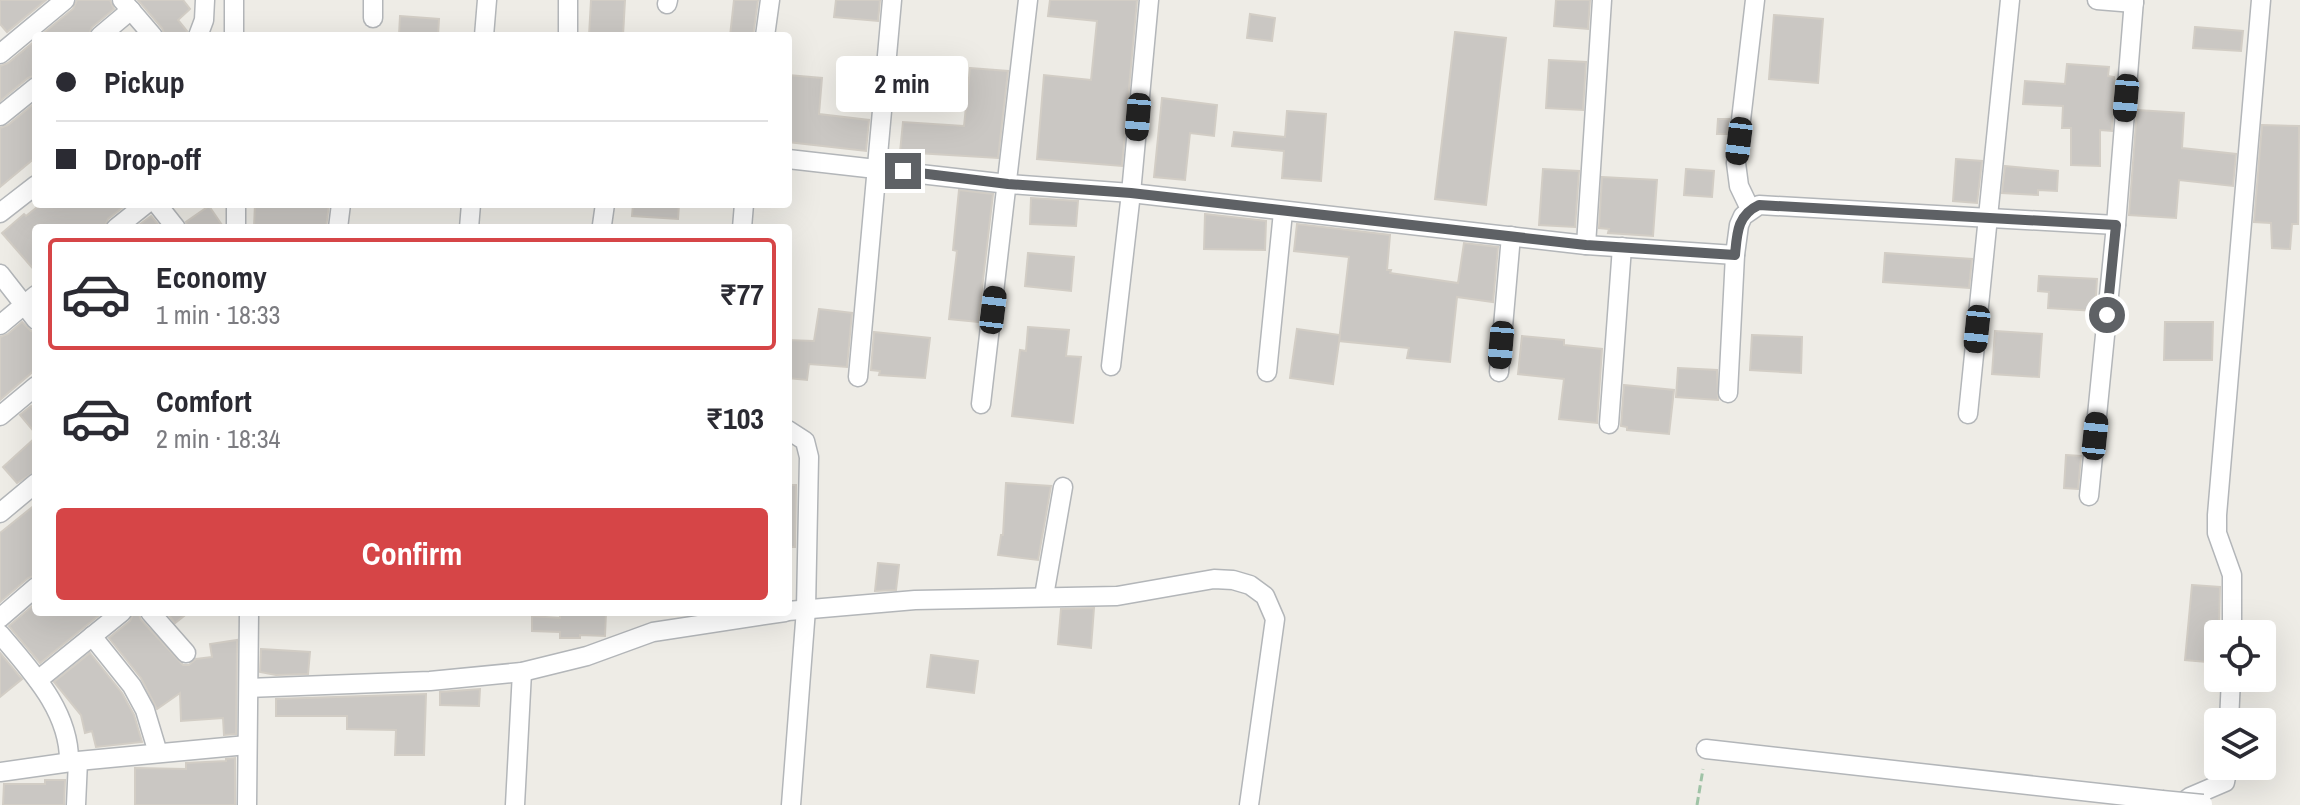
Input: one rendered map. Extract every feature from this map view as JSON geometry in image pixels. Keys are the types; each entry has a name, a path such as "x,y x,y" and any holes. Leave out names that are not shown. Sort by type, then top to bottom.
{"street":[{"path":"0,54 65,0"},
{"path":"188,0 201,28"},
{"path":"201,28 205,0"},
{"path":"234,0 234,32"},
{"path":"484,32 487,0"},
{"path":"568,0 568,32"},
{"path":"766,32 770,0"},
{"path":"858,377 892,0"},
{"path":"981,404 1028,0"},
{"path":"1111,366 1149,0"},
{"path":"1586,245 1602,0"},
{"path":"1750,209 1739,186 1736,163 1755,0"},
{"path":"1968,414 2010,0"},
{"path":"2089,496 2134,2 2097,0"},
{"path":"2232,620 2232,575 2217,533 2217,515 2261,0"},
{"path":"103,32 127,5 150,32"},
{"path":"0,116 32,90"},
{"path":"792,159 1008,184 1131,193 1586,245 1735,255"},
{"path":"0,213 32,188"},
{"path":"1728,393 1735,255 1739,225 1750,209 1769,205 2116,225"},
{"path":"121,224 141,208"},
{"path":"160,208 173,224"},
{"path":"1267,372 1283,212"},
{"path":"1499,372 1511,236"},
{"path":"1609,424 1622,247"},
{"path":"0,274 30,300 0,325"},
{"path":"0,416 32,389"},
{"path":"791,805 793,611 809,457 805,441 792,433"},
{"path":"0,513 32,486"},
{"path":"1044,596 1063,487"},
{"path":"793,611 915,600 1117,596 1214,579 1250,585 1265,596 1275,619 1249,805"},
{"path":"0,618 32,590"},
{"path":"38,680 117,616"},
{"path":"154,616 186,653"},
{"path":"247,805 249,616"},
{"path":"250,688 430,681 522,672 587,656 653,632 760,616"},
{"path":"0,634 48,691 74,761 76,805"},
{"path":"92,636 132,686 145,710 158,753"},
{"path":"515,805 522,672"},
{"path":"0,772 74,761 247,745"},
{"path":"1706,749 2214,805"},
{"path":"2171,802 2190,797 2225,780"}],"path":[{"path":"1697,805 1706,749"}],"building":[{"path":"0,0 46,0 7,32 0,24"},
{"path":"77,0 110,0 114,9 90,32 45,32 73,9"},
{"path":"138,0 183,0 190,9 178,20 187,32 164,32"},
{"path":"591,0 625,0 623,32 589,32"},
{"path":"734,0 758,0 754,32 730,32"},
{"path":"836,0 880,0 878,21 834,17"},
{"path":"1050,0 1137,0 1122,166 1037,159 1044,75 1091,80 1097,21 1048,16"},
{"path":"1556,0 1590,0 1588,29 1554,26"},
{"path":"1250,14 1275,18 1272,41 1247,38"},
{"path":"1774,15 1823,19 1818,83 1769,79"},
{"path":"400,16 439,19 438,32 399,32"},
{"path":"2195,27 2243,31 2241,51 2193,48"},
{"path":"1455,32 1506,38 1486,205 1435,199"},
{"path":"32,43 32,76 0,101 0,66"},
{"path":"1549,60 1586,62 1583,110 1546,108"},
{"path":"2067,64 2109,67 2108,76 2114,77 2112,131 2100,130 2100,166 2071,165 2071,128 2062,128 2063,106 2023,104 2025,81 2065,84"},
{"path":"970,68 1008,71 998,158 900,152 903,122 964,126"},
{"path":"792,75 822,78 819,114 869,120 866,151 792,142"},
{"path":"1162,98 1217,105 1214,136 1190,133 1185,180 1154,177"},
{"path":"32,105 32,160 0,187 0,128"},
{"path":"2137,110 2184,113 2182,148 2236,154 2233,186 2179,180 2176,218 2129,215"},
{"path":"1287,111 1326,114 1321,181 1282,178 1284,151 1232,146 1234,132 1285,137"},
{"path":"1718,119 1729,119 1727,134 1717,134"},
{"path":"2262,125 2299,126 2298,224 2292,224 2290,249 2272,248 2271,223 2254,222"},
{"path":"1956,159 1982,161 1977,203 1953,201"},
{"path":"2005,166 2058,171 2057,191 2038,190 2038,195 2002,193"},
{"path":"1543,169 1579,171 1575,227 1539,225"},
{"path":"1686,169 1714,171 1712,197 1684,195"},
{"path":"1602,177 1657,180 1653,236 1608,233 1609,229 1599,228"},
{"path":"959,190 993,194 978,322 949,319 957,251 953,250"},
{"path":"1031,198 1078,201 1076,226 1030,224"},
{"path":"36,208 122,208 106,224 32,224 32,267 2,233 24,214 26,216"},
{"path":"210,208 221,224 187,224"},
{"path":"255,208 328,208 326,224 254,224"},
{"path":"633,208 679,208 678,219 632,216"},
{"path":"1205,214 1266,221 1265,250 1204,249"},
{"path":"151,216 158,224 140,224"},
{"path":"1297,224 1390,235 1387,270 1391,270 1390,273 1458,283 1464,243 1498,247 1493,302 1457,297 1450,362 1407,358 1409,348 1339,341 1349,257 1294,251"},
{"path":"1028,253 1074,257 1071,291 1025,286"},
{"path":"1885,253 1972,259 1969,288 1883,282"},
{"path":"2039,276 2097,279 2095,311 2048,308 2049,292 2038,291"},
{"path":"819,309 852,313 847,367 809,364 807,380 792,378 792,340 814,341"},
{"path":"22,322 32,331 32,372 0,400 0,337"},
{"path":"2165,322 2213,322 2212,360 2164,360"},
{"path":"1028,327 1069,330 1066,356 1081,357 1073,423 1012,416 1020,350 1026,351"},
{"path":"1297,329 1340,335 1333,384 1290,378"},
{"path":"1995,331 2042,334 2039,377 1992,374"},
{"path":"874,332 930,338 925,378 879,375 880,371 871,370"},
{"path":"1752,335 1802,337 1801,373 1750,370"},
{"path":"1522,336 1564,340 1564,345 1602,349 1597,423 1559,419 1564,379 1518,374"},
{"path":"1678,368 1717,370 1718,400 1676,397"},
{"path":"1624,385 1674,390 1669,434 1627,430 1627,427 1621,426"},
{"path":"32,407 32,429 20,415"},
{"path":"32,441 32,474 17,483 3,467"},
{"path":"2066,455 2081,456 2078,489 2064,488"},
{"path":"1006,483 1051,486 1038,560 998,555 1003,535"},
{"path":"792,485 796,485 795,547 792,547"},
{"path":"32,507 32,576 0,602 0,533"},
{"path":"878,563 899,565 896,590 875,591"},
{"path":"2192,585 2220,587 2219,620 2204,620 2204,662 2185,660"},
{"path":"32,606 32,616 98,616 40,663 9,626"},
{"path":"1094,608 1091,648 1058,644 1061,609"},
{"path":"132,616 140,616 183,665 212,657 210,644 237,640 236,734 224,735 223,718 181,721 180,693 157,709 141,678 109,638"},
{"path":"169,616 184,616 175,623"},
{"path":"532,616 606,616 605,636 560,638 560,632 532,631"},
{"path":"261,649 310,652 308,674 260,672"},
{"path":"0,653 22,679 0,697"},
{"path":"90,653 122,693 134,715 142,742 96,747 92,731 85,733 81,715 54,682"},
{"path":"931,655 978,661 974,693 927,687"},
{"path":"480,689 479,706 440,705 440,692"},
{"path":"426,694 424,755 395,755 396,730 347,729 347,716 276,716 276,699"},
{"path":"235,758 235,805 135,805 135,768 186,769 186,763"},
{"path":"45,780 65,780 64,805 3,805 4,784 45,784"}],"route":[{"path":"903,171 1008,184 1131,193 1586,245 1735,255 1743,216 1759,205 2116,225 2107,315"}]}
